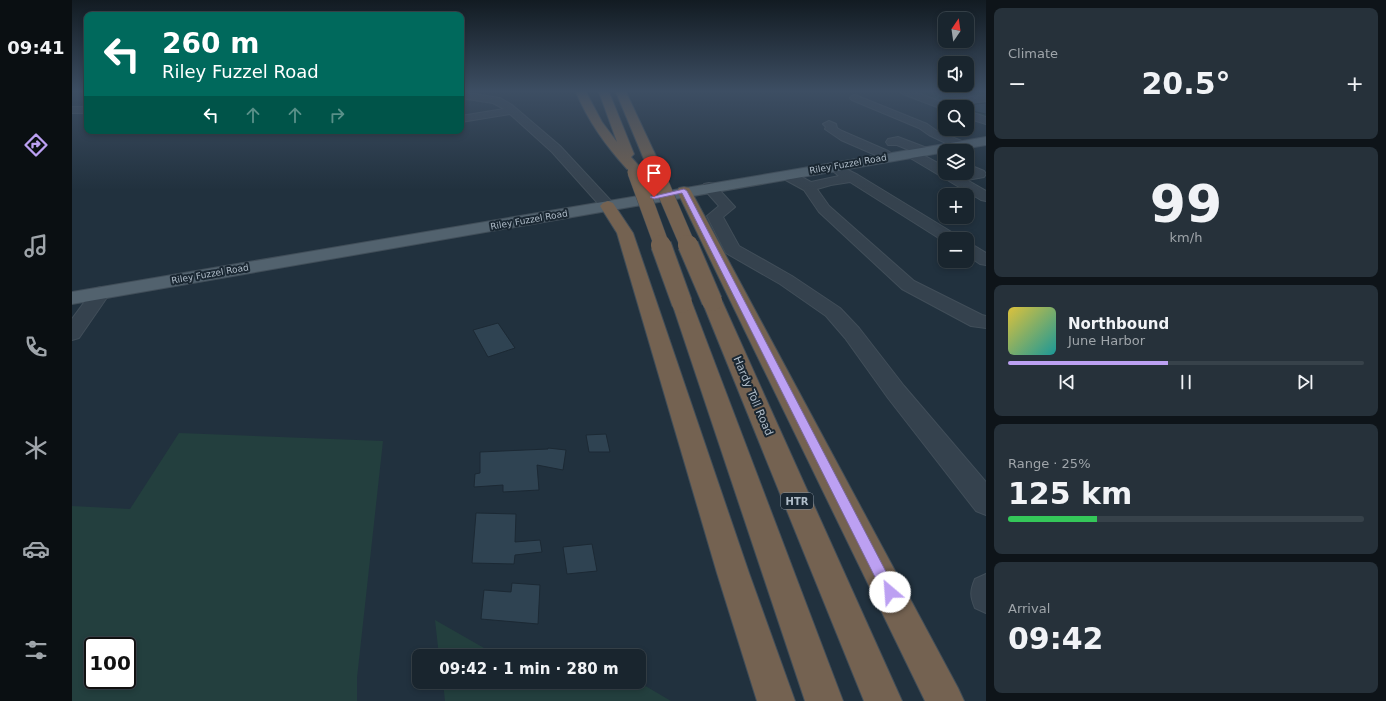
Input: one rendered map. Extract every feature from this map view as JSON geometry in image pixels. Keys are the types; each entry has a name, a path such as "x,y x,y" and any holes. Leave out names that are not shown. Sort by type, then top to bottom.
{"highway":[{"path":"598,125 608,140 633,169"},
{"path":"616,125 824,701"},
{"name":"Hardy Toll Road","path":"636,125 883,701"},
{"path":"648,126 651,138 653,164"},
{"path":"697,189 945,701"},
{"path":"608,206 625,232 733,573 776,701"}],"main road":[{"name":"Riley Fuzzel Road","path":"966,144 986,141"},
{"name":"Riley Fuzzel Road","path":"72,298 938,148"}],"street":[{"path":"529,125 556,149 608,206"},
{"path":"830,125 832,126 831,129 846,139 867,146 891,157"},
{"path":"920,125 933,133 958,144"},
{"path":"867,146 898,141 922,151 938,154"},
{"path":"922,151 938,165"},
{"path":"834,167 941,232"},
{"path":"974,172 979,174 974,175"},
{"path":"786,175 809,187 824,209 908,285 978,321 984,313"},
{"path":"809,187 830,181 853,178"},
{"path":"956,180 986,197"},
{"path":"697,189 728,207 716,216 732,249 786,280 833,312 852,333 896,392 986,502"},
{"path":"974,252 986,260"},
{"path":"72,333 101,293"},
{"path":"986,590 986,597"}],"green space":[{"path":"179,433 383,441 357,678 357,701 72,701 72,506 130,509"},
{"path":"435,620 486,649 438,649"},
{"path":"646,686 671,701 445,701 444,689 646,689"}],"building":[{"path":"498,323 515,348 488,357 473,330"},
{"path":"606,434 610,452 589,452 586,435"},
{"path":"548,448 566,450 563,470 537,465 539,490 503,492 503,485 474,487 475,474 480,473 480,452"},
{"path":"476,513 516,514 515,542 540,540 542,552 515,555 514,564 472,563"},
{"path":"592,544 597,571 567,574 563,547"},
{"path":"512,583 540,585 538,624 481,619 484,590 511,592"}],"route":[{"path":"654,197 684,191 890,592"}]}
